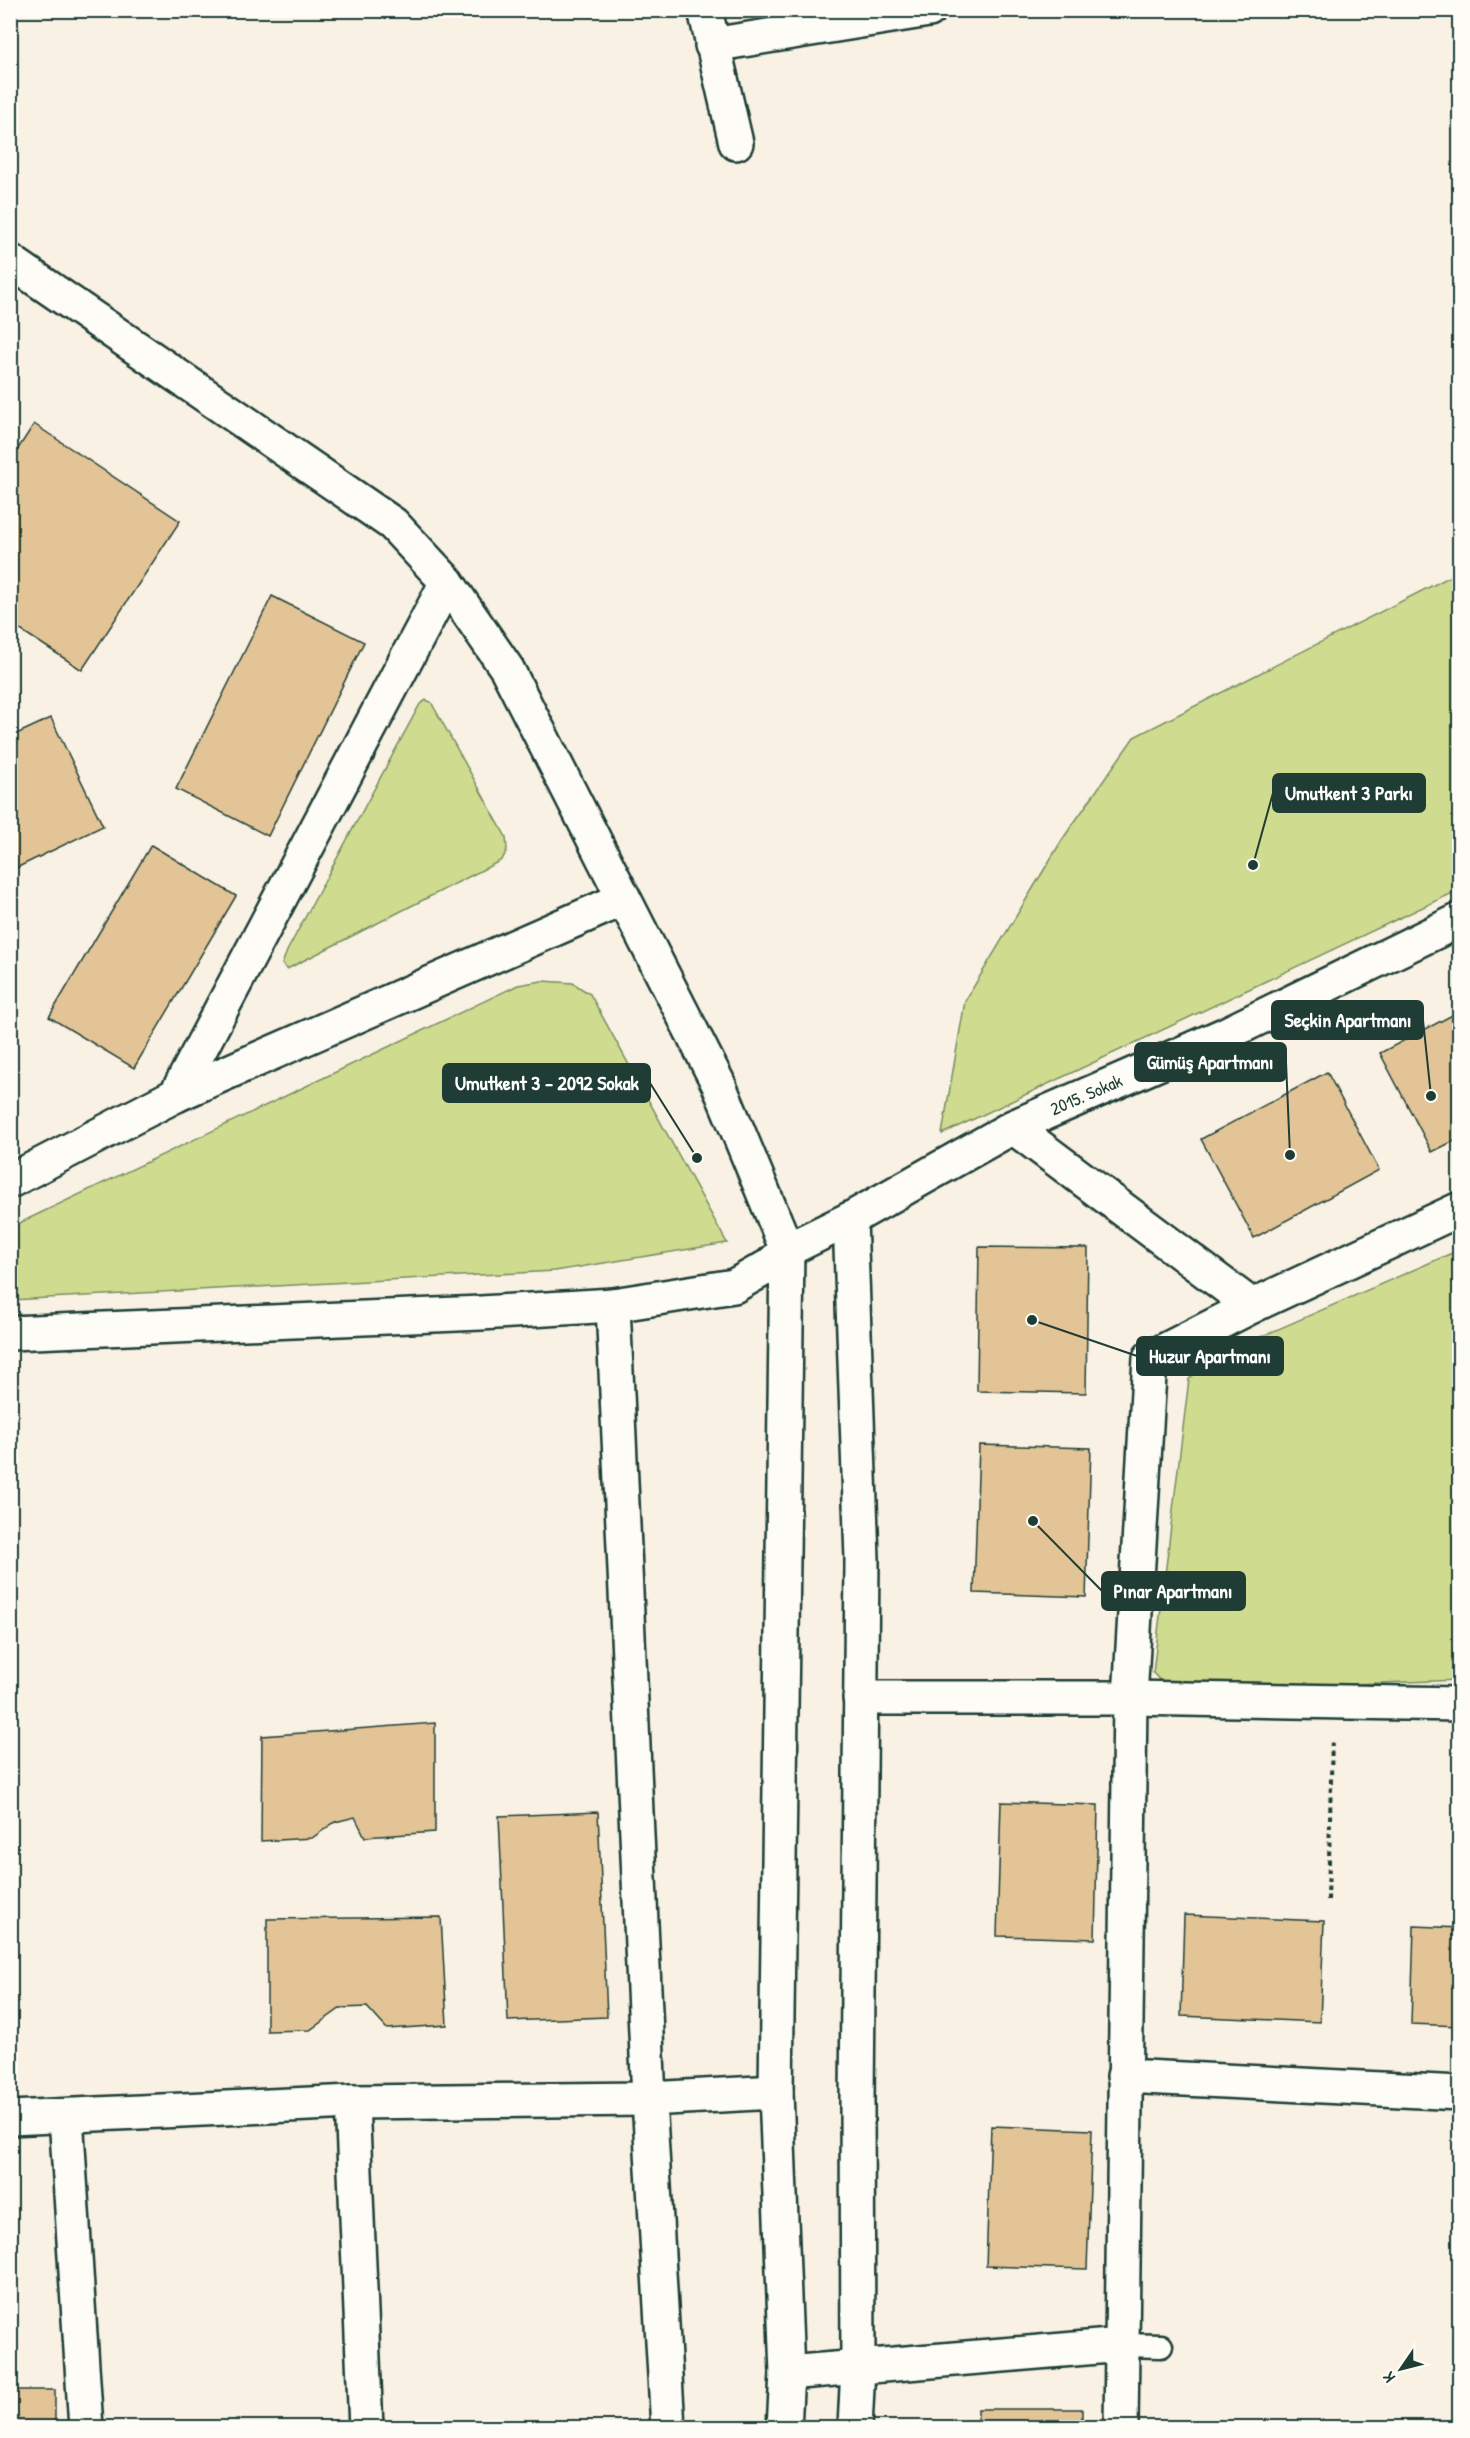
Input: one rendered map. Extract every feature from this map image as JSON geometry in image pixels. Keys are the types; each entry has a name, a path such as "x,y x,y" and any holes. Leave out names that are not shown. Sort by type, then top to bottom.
{"street":[{"path":"705,10 736,143"},
{"path":"712,45 929,10"},
{"path":"10,261 393,524 447,582 507,669 718,1083 788,1250 776,2092 787,2373 784,2427"},
{"path":"176,1095 447,582"},
{"path":"10,1181 176,1095 623,899"},
{"name":"2015. Sokak","path":"10,1333 470,1314 613,1305 734,1286 769,1266 788,1250 850,1219 1012,1127 1224,1035 1460,920"},
{"path":"1012,1127 1252,1306"},
{"path":"1121,2427 1130,1698 1150,1358 1252,1306 1460,1209"},
{"path":"850,1219 862,1559 857,2101 858,2367 855,2427"},
{"path":"613,1305 649,2099 668,2427"},
{"path":"860,1698 1130,1698 1460,1704"},
{"path":"1124,2076 1460,2093"},
{"path":"10,2118 352,2103 649,2099 776,2092"},
{"path":"352,2103 366,2427"},
{"path":"66,2116 87,2427"},
{"path":"787,2373 1122,2345"}],"lane":[{"path":"1122,2345 1161,2346"}],"path":[{"path":"1328,1900 1333,1702"}],"green space":[{"path":"1459,572 1459,890 942,1134 965,1001 1062,840 1134,737"},
{"path":"426,700 431,702 506,837 507,850 502,860 287,969 282,964 287,951 420,704"},
{"path":"542,981 573,983 590,994 727,1243 555,1271 11,1300 11,1227 518,985"},
{"path":"1459,1250 1459,1680 1170,1691 1153,1673 1189,1379 1212,1358"}],"building":[{"path":"34,424 180,521 82,670 10,623 10,461"},
{"path":"272,596 364,642 268,836 176,789"},
{"path":"51,718 103,826 10,871 10,737"},
{"path":"151,845 236,896 134,1068 49,1017"},
{"path":"1460,1011 1460,1138 1432,1152 1380,1053"},
{"path":"1327,1072 1379,1170 1254,1238 1201,1139"},
{"path":"979,1247 1088,1248 1086,1393 977,1391"},
{"path":"979,1445 1091,1448 1086,1597 974,1593"},
{"path":"435,1723 435,1832 365,1837 355,1817 335,1822 312,1838 261,1841 262,1736"},
{"path":"1001,1802 1098,1805 1095,1939 997,1936"},
{"path":"598,1812 607,2017 508,2021 499,1816"},
{"path":"1184,1915 1324,1921 1320,2022 1181,2016"},
{"path":"441,1917 447,2025 387,2029 367,2007 341,2008 310,2030 267,2031 267,1919"},
{"path":"1414,1926 1460,1928 1460,2026 1411,2024"},
{"path":"991,2126 1092,2130 1087,2269 986,2266"},
{"path":"10,2390 55,2390 55,2428 10,2428"},
{"path":"978,2409 1082,2409 1082,2428 978,2428"}],"place":[{"name":"Umutkent 3 Parkı","path":"1253,865"},
{"name":"Seçkin Apartmanı","path":"1431,1096"},
{"name":"Gümüş Apartmanı","path":"1290,1155"},
{"name":"Umutkent 3 - 2092 Sokak","path":"697,1158"},
{"name":"Huzur Apartmanı","path":"1032,1320"},
{"name":"Pınar Apartmanı","path":"1033,1521"}]}
